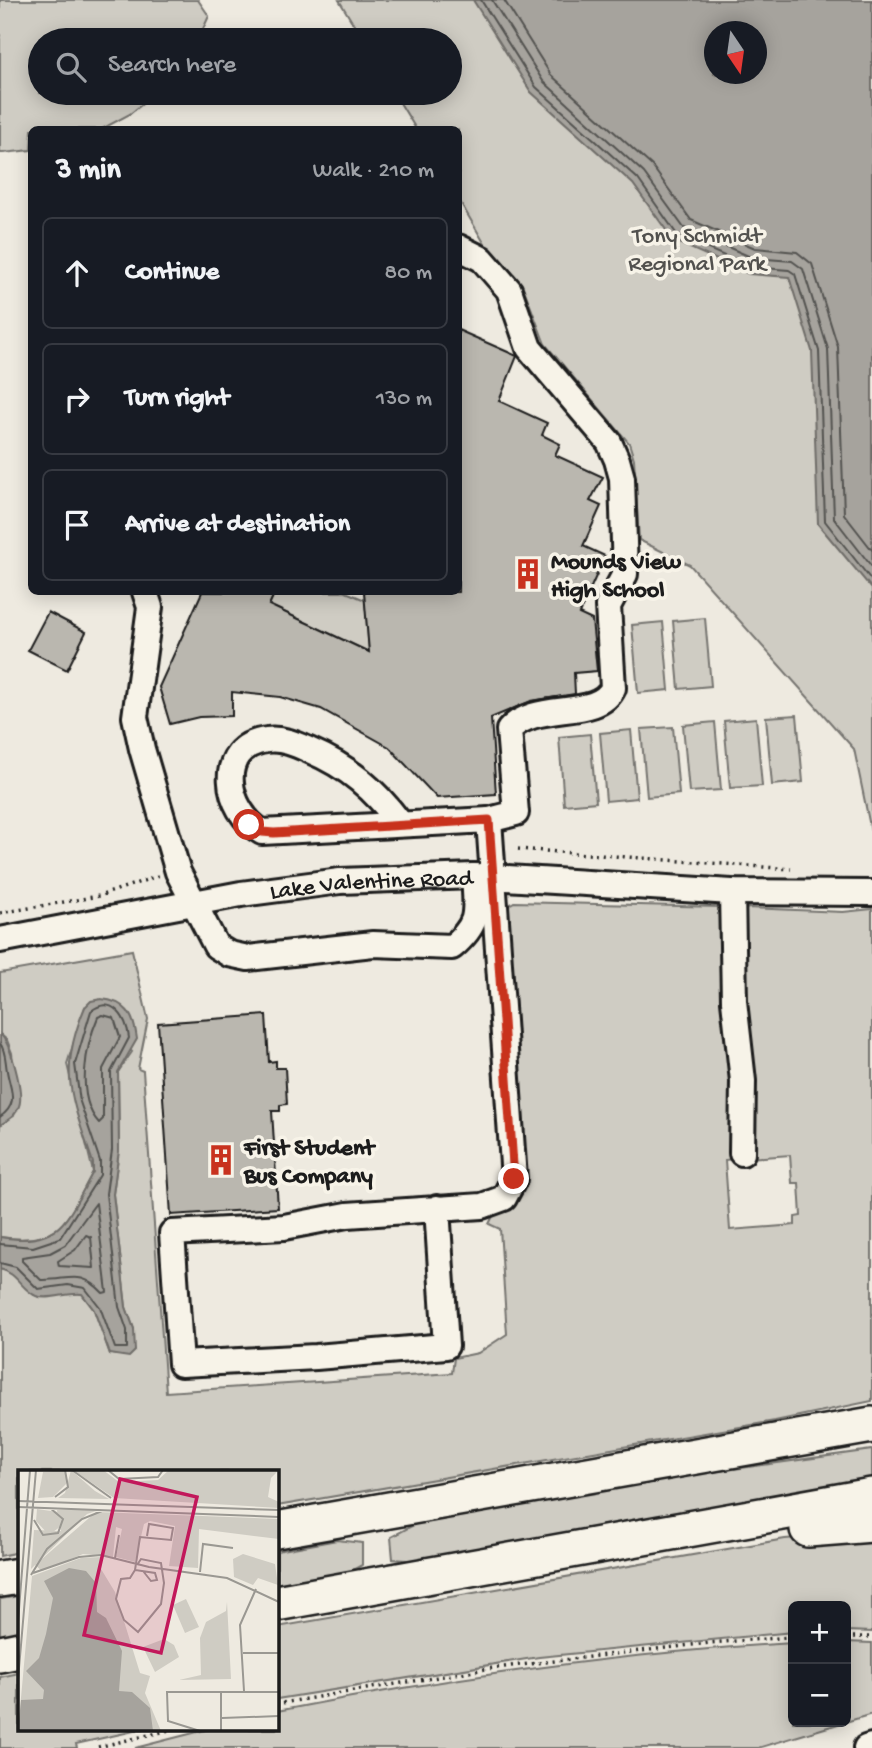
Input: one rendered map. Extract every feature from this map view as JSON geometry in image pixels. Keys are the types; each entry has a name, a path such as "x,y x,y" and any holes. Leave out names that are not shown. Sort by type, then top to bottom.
{"highway":[{"path":"687,1458 872,1404"},
{"path":"278,1531 872,1425"},
{"path":"278,1603 872,1496"},
{"path":"426,1575 772,1533 872,1524"},
{"path":"0,1579 18,1576"},
{"path":"0,1654 18,1650"}],"street":[{"path":"400,823 360,777 333,760 289,741 268,740 256,743 244,751 231,771 232,799 239,814 262,832 489,820 516,813 509,730 514,724 558,709 598,705 608,699 613,688 608,606 625,574 622,478 609,442 529,348 509,290 482,259 462,249"},
{"path":"146,595 150,607 135,718 178,872 216,946 229,954 248,958 327,947 419,943 452,947 470,932 476,912 484,876 489,820"},
{"path":"437,1208 446,1346 316,1357 181,1364 172,1233 284,1227 347,1214 493,1204 504,1199 514,1179 484,876"},
{"name":"Lake Valentine Road","path":"0,940 195,902 340,881 484,876 732,892 872,893"},
{"path":"732,892 734,1001 743,1080 742,1153"},
{"path":"866,1748 872,1746"}],"path":[{"path":"517,849 804,870"},
{"path":"0,913 99,896 159,875"},
{"path":"278,1704 486,1669 709,1643 788,1637"},
{"path":"851,1637 872,1637"},
{"path":"98,1747 170,1730"}],"green space":[{"path":"0,0 198,0 209,16 204,28 28,28 28,105 141,105 108,126 28,126 28,150 0,153"},
{"name":"Tony Schmidt Regional Park","path":"339,0 872,0 872,836 854,749 690,565 639,540 634,459 629,443 545,344 522,284 493,258 462,205 462,126 414,126 401,105 462,105 462,28 356,28"},
{"path":"274,595 353,595 365,600 369,652 269,605"},
{"path":"705,618 711,686 679,689 673,621"},
{"path":"663,622 669,690 638,693 632,625"},
{"path":"797,715 803,782 772,785 766,717"},
{"path":"756,718 762,786 730,788 724,721"},
{"path":"715,722 721,790 689,792 683,725"},
{"path":"673,727 679,794 647,797 641,729"},
{"path":"631,730 637,798 606,801 600,733"},
{"path":"590,734 596,802 564,805 559,737"},
{"path":"514,902 721,907 736,1102 732,1159 725,1160 730,1230 795,1225 795,1217 801,1216 799,1183 792,1183 790,1155 749,1158 739,929 747,908 843,912 872,909 872,1401 775,1421 278,1506 278,1470 18,1470 18,1552 0,1556 0,1269 11,1272 34,1295 69,1292 82,1294 94,1310 110,1354 134,1329 126,1307 113,1194 119,1150 118,1072 132,1052 85,1007 67,1064 93,1172 68,1216 50,1233 37,1238 0,1237 0,1125 14,1116 19,1086 12,1053 7,1040 0,1034 0,973 132,950 148,1019 138,1069 143,1071 166,1392 452,1373 454,1358 478,1353 507,1334 500,1229 489,1224 493,1216 516,1202 523,1181 506,907"},
{"path":"872,1450 872,1483 420,1561 393,1559 391,1537 419,1522 711,1472"},
{"path":"872,1532 872,1632 851,1631 851,1601 788,1601 788,1632 539,1657 278,1699 278,1627 785,1539"},
{"path":"337,1540 362,1543 362,1565 336,1579 278,1589 278,1551"},
{"path":"18,1596 18,1635 0,1639 0,1599"},
{"path":"851,1642 872,1643 872,1714 851,1720"},
{"path":"788,1643 788,1727 828,1727 758,1748 135,1748 205,1730 278,1730 278,1711 534,1668 663,1653"},
{"path":"18,1673 18,1730 139,1730 76,1744 77,1748 0,1748 0,1677"}],"water":[{"path":"473,0 872,0 872,589 818,524 812,351 789,277 749,274 674,241 633,184 531,92"},
{"path":"101,999 123,1006 134,1023 137,1039 118,1072 119,1150 113,1194 126,1307 134,1329 135,1351 129,1357 110,1354 94,1310 82,1294 47,1298 36,1296 11,1274 0,1269 0,1237 20,1239 49,1234 68,1217 93,1172 93,1163 74,1103 70,1068 71,1050 85,1007 91,1001"},
{"path":"0,1034 12,1057 20,1100 16,1112 0,1125"}],"building":[{"name":"Mounds View High School","path":"462,332 517,356 499,401 547,423 542,435 560,444 555,455 603,477 590,501 601,506 583,546 605,556 579,614 592,620 597,671 574,673 575,694 531,701 491,718 496,794 437,798 389,747 321,709 280,697 232,692 232,716 199,717 170,724 159,687 201,595 274,595 269,605 369,652 364,595 462,595"},
{"path":"48,612 86,632 67,670 28,650"},
{"name":"First Student Bus Company","path":"266,1015 269,1062 276,1061 276,1068 285,1068 287,1104 280,1105 280,1111 272,1111 278,1208 171,1215 158,1023"}],"place":[{"name":"Mounds View High School","path":"528,574"},
{"name":"First Student Bus Company","path":"221,1160"}],"route":[{"path":"249,825 262,832 274,833 400,823 489,820 514,1179"}]}
